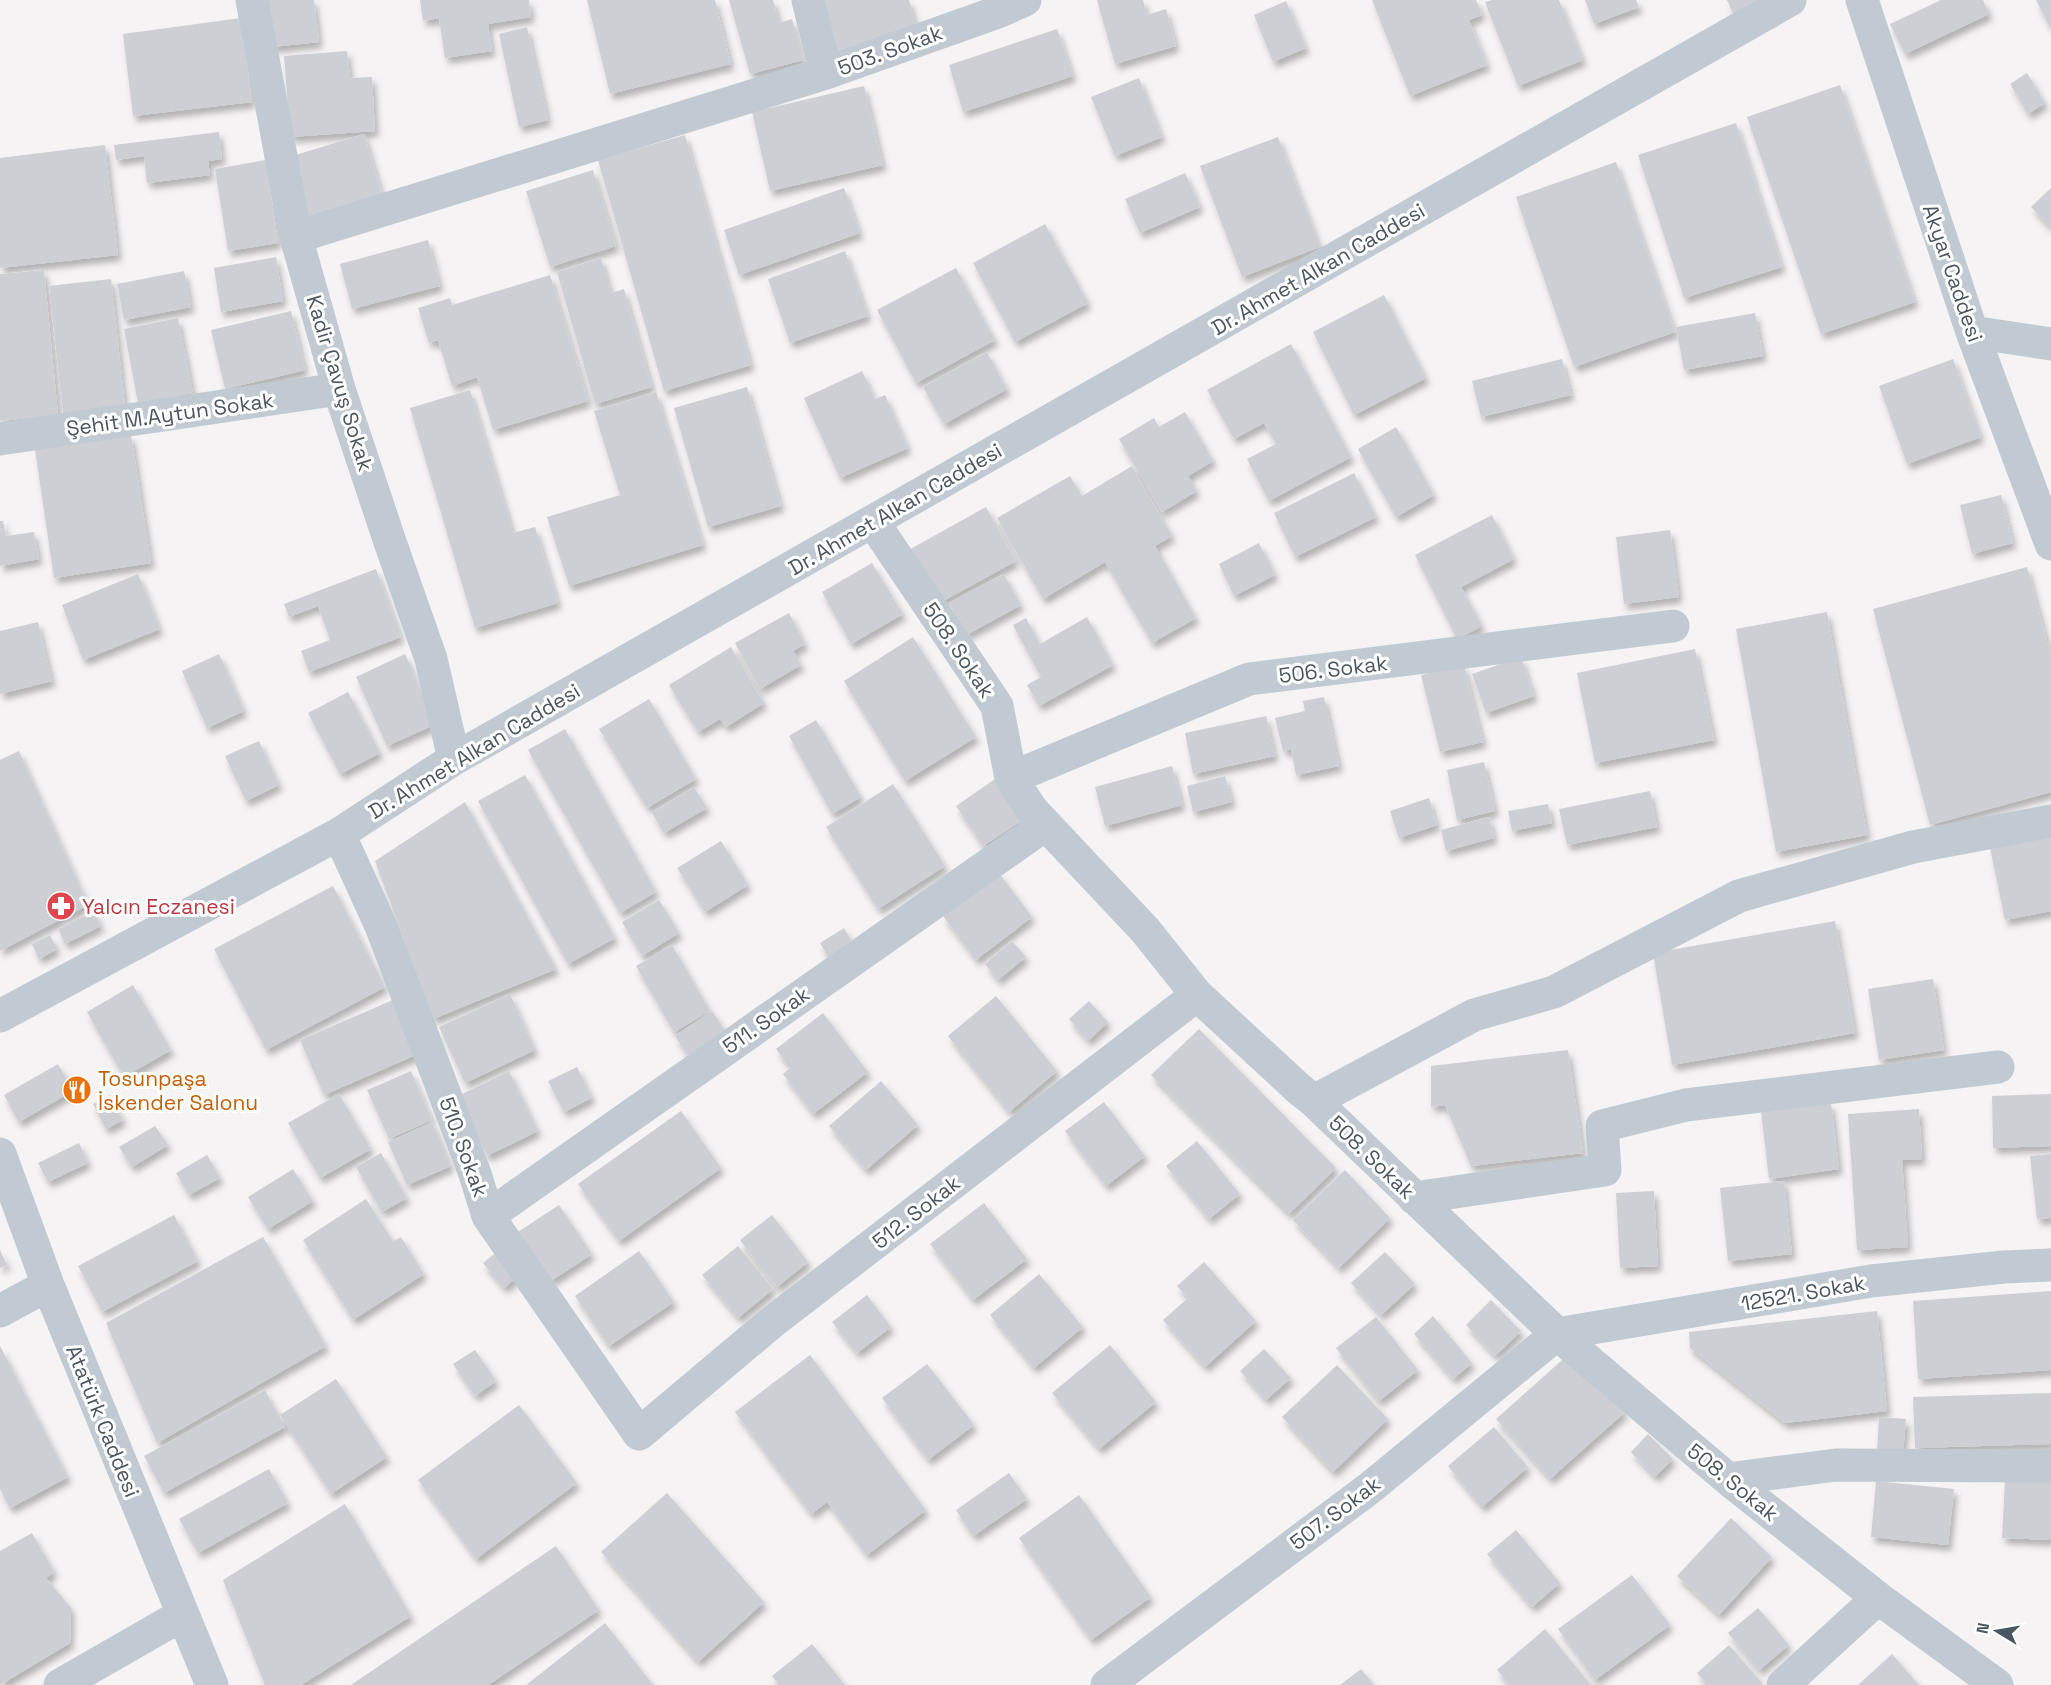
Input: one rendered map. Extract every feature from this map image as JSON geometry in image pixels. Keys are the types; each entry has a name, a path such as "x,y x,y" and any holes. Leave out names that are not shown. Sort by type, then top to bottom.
{"street":[{"name":"Kadir Çavuş Sokak","path":"252,0 296,237 339,389 431,659 454,759"},
{"name":"503. Sokak","path":"808,0 826,73 1005,4"},
{"name":"Dr. Ahmet Alkan Caddesi","path":"0,1016 339,834 454,759 1790,0"},
{"name":"Akyar Caddesi","path":"1862,0 1972,332 2051,544"},
{"path":"296,237 826,73"},
{"path":"1972,332 2051,344"},
{"name":"Şehit M.Aytun Sokak","path":"0,440 339,389"},
{"name":"508. Sokak","path":"873,522 997,706 1011,778 1044,825 1144,930 1197,995 1314,1101 1557,1334 1728,1479 1878,1598 1997,1685"},
{"name":"506. Sokak","path":"1011,778 1249,679 1672,626"},
{"path":"1314,1101 1474,1015 1554,992 1739,896 1913,847 2051,821"},
{"name":"511. Sokak","path":"488,1216 1044,825"},
{"name":"510. Sokak","path":"339,834 381,926 475,1174 488,1216 639,1434"},
{"name":"512. Sokak","path":"639,1434 771,1323 1197,995"},
{"path":"1414,1198 1605,1170 1602,1126 1686,1105 1998,1067"},
{"name":"Atatürk Caddesi","path":"0,1154 48,1285 212,1685"},
{"name":"12521. Sokak","path":"1557,1334 1871,1281 2004,1267 2051,1265"},
{"path":"0,1311 48,1285"},
{"name":"507. Sokak","path":"1107,1685 1371,1487 1557,1334"},
{"path":"1728,1479 1836,1465 2051,1466"},
{"path":"1783,1685 1878,1598"},
{"path":"60,1685 182,1615"}],"building":[{"path":"268,0 314,0 319,42 272,47"},
{"path":"420,0 529,0 531,17 488,24 492,51 445,58 439,18 423,21"},
{"path":"587,0 715,0 731,64 610,94"},
{"path":"729,0 773,0 779,23 792,19 803,60 750,74"},
{"path":"815,0 909,0 918,33 832,58"},
{"path":"1097,0 1143,0 1147,15 1166,9 1176,46 1115,64"},
{"path":"1372,0 1476,0 1482,15 1469,20 1487,65 1410,96"},
{"path":"1492,0 1559,0 1583,60 1518,86 1485,2"},
{"path":"1585,0 1636,0 1639,7 1594,24"},
{"path":"1727,0 1771,0 1734,16"},
{"path":"1941,0 1983,0 1989,14 1905,54 1890,24"},
{"path":"2036,0 2051,0 2051,29"},
{"path":"1286,1 1306,48 1273,62 1254,15"},
{"path":"241,18 252,102 133,116 123,34"},
{"path":"527,27 548,120 519,127 499,34"},
{"path":"1057,29 1073,76 963,112 949,65"},
{"path":"347,51 350,78 372,77 375,131 290,137 284,56"},
{"path":"2027,73 2045,103 2028,114 2010,84"},
{"path":"1139,78 1162,137 1115,156 1091,97"},
{"path":"1840,85 1915,302 1821,334 1747,117"},
{"path":"864,86 883,165 770,191 752,112"},
{"path":"1736,123 1782,267 1684,298 1638,155"},
{"path":"219,132 222,159 208,161 210,175 147,183 144,156 116,160 114,145"},
{"path":"364,134 382,194 304,217 286,158"},
{"path":"685,135 751,365 664,391 598,160"},
{"path":"1278,137 1320,247 1242,277 1200,166"},
{"path":"105,145 118,255 0,268 0,158"},
{"path":"266,160 278,243 228,251 215,169"},
{"path":"1616,162 1675,332 1574,367 1516,197"},
{"path":"593,170 616,246 550,267 526,191"},
{"path":"1185,173 1200,207 1140,233 1125,199"},
{"path":"844,188 860,233 739,275 724,230"},
{"path":"2051,188 2051,228 2031,207"},
{"path":"1045,224 1088,303 1015,342 973,263"},
{"path":"428,240 440,286 352,309 340,264"},
{"path":"845,251 868,316 790,343 768,279"},
{"path":"276,257 283,301 221,312 214,268"},
{"path":"601,258 611,293 624,289 652,387 595,404 557,272"},
{"path":"956,268 995,340 916,383 877,310"},
{"path":"44,270 58,415 0,421 0,274"},
{"path":"184,271 191,307 124,320 117,284"},
{"path":"550,275 588,401 493,430 477,377 452,386 438,340 429,343 418,308 450,298 452,305"},
{"path":"111,279 125,407 63,414 49,286"},
{"path":"1384,295 1426,378 1354,415 1313,332"},
{"path":"291,311 305,370 225,389 211,330"},
{"path":"1755,313 1763,356 1684,370 1676,327"},
{"path":"178,318 193,393 138,403 124,329"},
{"path":"1291,344 1351,457 1269,501 1247,459 1276,444 1264,423 1234,439 1207,390"},
{"path":"987,352 1007,389 944,424 923,387"},
{"path":"1562,359 1571,395 1481,417 1472,381"},
{"path":"1953,359 1981,437 1907,464 1879,386"},
{"path":"862,371 875,399 885,395 908,448 840,478 804,398"},
{"path":"747,387 781,506 708,527 674,408"},
{"path":"470,390 513,533 535,527 558,603 475,628 410,408"},
{"path":"656,392 703,545 569,586 547,517 620,495 594,411"},
{"path":"1185,412 1213,461 1188,476 1197,491 1162,512 1119,439 1154,418 1159,427"},
{"path":"1396,427 1434,495 1396,517 1358,449"},
{"path":"131,435 151,563 54,578 35,450"},
{"path":"1132,466 1172,536 1155,546 1196,618 1152,643 1105,562 1043,599 997,518 1070,476 1082,496"},
{"path":"1354,473 1376,517 1295,557 1274,513"},
{"path":"2001,495 2013,543 1972,554 1960,505"},
{"path":"986,507 1016,561 934,606 905,552"},
{"path":"1492,515 1514,559 1461,587 1482,626 1457,639 1415,555"},
{"path":"0,521 3,521 6,536 34,532 39,559 0,566"},
{"path":"1670,530 1679,597 1624,604 1616,537"},
{"path":"1259,543 1275,575 1234,596 1219,564"},
{"path":"872,563 903,614 851,644 822,592"},
{"path":"2027,567 2051,657 2051,792 1930,825 1873,609"},
{"path":"376,569 401,637 309,672 301,651 330,640 318,606 289,617 284,604"},
{"path":"138,574 160,629 83,660 62,605"},
{"path":"1004,574 1021,605 966,635 949,603"},
{"path":"1827,612 1867,835 1776,852 1736,629"},
{"path":"789,613 805,644 793,651 801,665 760,689 735,643"},
{"path":"1087,617 1113,665 1039,706 1027,685 1041,677 1013,625 1026,618 1040,644"},
{"path":"38,622 52,681 0,694 0,631"},
{"path":"913,637 976,737 905,781 844,681"},
{"path":"731,647 764,703 726,727 720,719 698,732 669,685"},
{"path":"1695,649 1714,740 1595,763 1577,673"},
{"path":"219,654 244,711 207,728 182,671"},
{"path":"405,654 436,724 387,746 356,677"},
{"path":"1521,657 1534,696 1486,713 1472,674"},
{"path":"1464,665 1483,742 1440,752 1421,675"},
{"path":"348,692 380,753 340,774 308,713"},
{"path":"1324,697 1339,766 1296,775 1291,749 1283,751 1275,718 1305,711 1303,701"},
{"path":"649,699 696,779 647,808 599,729"},
{"path":"1266,716 1275,756 1193,774 1185,733"},
{"path":"816,720 861,797 832,814 789,736"},
{"path":"565,729 656,892 620,913 528,750"},
{"path":"259,741 279,785 246,801 225,756"},
{"path":"19,751 88,905 0,951 0,760"},
{"path":"1484,762 1495,811 1457,820 1447,770"},
{"path":"1172,766 1182,805 1105,826 1095,787"},
{"path":"525,775 615,938 568,964 478,801"},
{"path":"1225,776 1232,802 1193,812 1187,786"},
{"path":"995,779 1022,820 983,846 956,806"},
{"path":"893,784 945,866 878,909 826,827"},
{"path":"694,787 707,808 664,833 652,813"},
{"path":"1650,791 1657,827 1567,845 1559,809"},
{"path":"1429,798 1437,825 1399,838 1390,811"},
{"path":"465,802 556,969 433,1019 375,861"},
{"path":"1548,804 1552,823 1512,831 1508,811"},
{"path":"1489,817 1494,838 1446,851 1441,830"},
{"path":"2051,836 2051,911 2005,920 1990,848"},
{"path":"721,841 748,885 705,912 677,868"},
{"path":"999,873 1032,917 976,960 943,916"},
{"path":"333,886 385,987 266,1050 214,949"},
{"path":"659,900 679,933 642,956 622,922"},
{"path":"94,911 101,926 65,944 58,929"},
{"path":"1835,921 1855,1033 1672,1065 1653,953"},
{"path":"844,928 854,945 830,960 820,943"},
{"path":"50,935 57,949 39,959 32,944"},
{"path":"1012,941 1026,957 998,980 985,964"},
{"path":"672,945 710,1011 674,1032 636,966"},
{"path":"1933,979 1944,1050 1879,1060 1868,989"},
{"path":"133,985 171,1050 124,1077 87,1012"},
{"path":"510,994 535,1050 465,1083 439,1027"},
{"path":"996,996 1057,1071 1009,1112 948,1036"},
{"path":"395,999 418,1054 324,1095 300,1040"},
{"path":"1089,1001 1108,1022 1088,1041 1069,1019"},
{"path":"712,1011 730,1038 693,1063 675,1036"},
{"path":"823,1013 868,1072 813,1114 783,1074 790,1068 776,1049"},
{"path":"1199,1029 1336,1168 1289,1214 1151,1075"},
{"path":"1568,1050 1583,1153 1471,1166 1445,1105 1431,1107 1431,1066"},
{"path":"58,1064 73,1091 19,1122 4,1095"},
{"path":"577,1067 592,1098 564,1112 548,1081"},
{"path":"411,1071 432,1120 389,1139 367,1090"},
{"path":"509,1071 538,1131 487,1156 458,1096"},
{"path":"881,1081 918,1125 866,1170 829,1126"},
{"path":"339,1094 371,1149 320,1178 288,1123"},
{"path":"2051,1094 2051,1146 1993,1148 1992,1096"},
{"path":"110,1095 123,1120 106,1129 93,1104"},
{"path":"1104,1102 1145,1156 1106,1186 1065,1131"},
{"path":"1831,1103 1839,1169 1769,1179 1761,1112"},
{"path":"1919,1109 1922,1159 1902,1160 1908,1247 1857,1250 1848,1114"},
{"path":"681,1111 721,1168 619,1241 578,1184"},
{"path":"432,1122 451,1166 407,1185 388,1142"},
{"path":"155,1126 168,1145 132,1167 119,1147"},
{"path":"1197,1141 1240,1194 1209,1219 1166,1166"},
{"path":"79,1143 88,1163 48,1182 38,1163"},
{"path":"381,1153 407,1198 382,1212 356,1167"},
{"path":"2051,1154 2051,1218 2037,1219 2030,1156"},
{"path":"207,1155 220,1178 189,1195 176,1173"},
{"path":"293,1169 313,1201 268,1229 248,1197"},
{"path":"1345,1170 1390,1218 1339,1268 1293,1220"},
{"path":"1784,1181 1792,1254 1728,1261 1720,1188"},
{"path":"1654,1191 1658,1266 1620,1268 1616,1193"},
{"path":"366,1199 393,1241 401,1237 424,1274 353,1320 303,1240"},
{"path":"984,1203 1027,1259 973,1300 930,1244"},
{"path":"559,1205 592,1254 551,1281 518,1232"},
{"path":"174,1215 198,1261 102,1312 78,1266"},
{"path":"772,1215 808,1262 777,1287 740,1240"},
{"path":"263,1237 326,1346 157,1443 106,1323"},
{"path":"738,1246 773,1289 738,1318 702,1275"},
{"path":"0,1250 7,1265 0,1268"},
{"path":"498,1251 518,1276 504,1288 483,1263"},
{"path":"639,1251 674,1302 609,1346 575,1296"},
{"path":"1385,1252 1415,1284 1381,1315 1351,1283"},
{"path":"1204,1262 1256,1321 1205,1367 1163,1320 1188,1298 1177,1286"},
{"path":"1039,1274 1083,1327 1034,1368 990,1315"},
{"path":"2051,1291 2051,1370 1918,1379 1913,1301"},
{"path":"867,1295 891,1327 857,1353 832,1322"},
{"path":"1491,1300 1521,1331 1495,1356 1466,1325"},
{"path":"1877,1311 1887,1411 1785,1423 1690,1348 1689,1332"},
{"path":"1433,1316 1472,1363 1453,1379 1414,1334"},
{"path":"1376,1317 1418,1370 1379,1401 1336,1348"},
{"path":"1110,1345 1156,1402 1099,1449 1052,1393"},
{"path":"0,1346 68,1477 10,1508 0,1489"},
{"path":"1264,1349 1291,1378 1266,1400 1240,1371"},
{"path":"475,1350 496,1381 475,1396 453,1364"},
{"path":"1571,1352 1625,1412 1550,1479 1496,1419"},
{"path":"810,1355 926,1510 867,1555 827,1502 811,1514 735,1412"},
{"path":"927,1364 974,1425 928,1460 882,1398"},
{"path":"1337,1365 1388,1419 1333,1472 1282,1417"},
{"path":"336,1379 387,1457 331,1494 280,1415"},
{"path":"265,1390 285,1427 164,1493 144,1456"},
{"path":"2051,1393 2051,1444 1915,1448 1913,1397"},
{"path":"519,1405 577,1483 476,1559 418,1480"},
{"path":"1879,1417 1906,1419 1903,1453 1877,1451"},
{"path":"1494,1427 1528,1467 1482,1507 1448,1466"},
{"path":"1648,1434 1673,1459 1655,1477 1631,1452"},
{"path":"269,1469 288,1503 198,1553 179,1519"},
{"path":"1009,1473 1027,1499 973,1536 956,1510"},
{"path":"2005,1479 2051,1481 2051,1540 2002,1538"},
{"path":"1876,1481 1954,1489 1948,1545 1871,1537"},
{"path":"667,1493 764,1602 698,1662 601,1552"},
{"path":"1079,1495 1151,1597 1091,1640 1019,1538"},
{"path":"345,1504 411,1616 301,1685 265,1685 223,1580"},
{"path":"1731,1518 1772,1557 1719,1615 1677,1576"},
{"path":"1516,1530 1560,1583 1532,1607 1487,1554"},
{"path":"32,1533 54,1572 46,1578 71,1608 70,1643 0,1685 0,1551"},
{"path":"556,1546 599,1610 488,1685 351,1685"},
{"path":"1632,1575 1670,1625 1595,1680 1558,1629"},
{"path":"1758,1608 1789,1645 1759,1670 1728,1633"},
{"path":"605,1623 653,1685 526,1685"},
{"path":"1545,1629 1591,1685 1510,1685 1497,1670"},
{"path":"812,1644 845,1685 779,1685 772,1676"},
{"path":"1729,1645 1762,1683 1760,1685 1708,1685 1697,1673"},
{"path":"1892,1654 1919,1685 1858,1685"},
{"path":"1361,1669 1374,1685 1340,1685"}],"place":[{"name":"Yalcın Eczanesi","path":"61,906"},
{"name":"Tosunpaşa İskender Salonu","path":"77,1090"}]}
